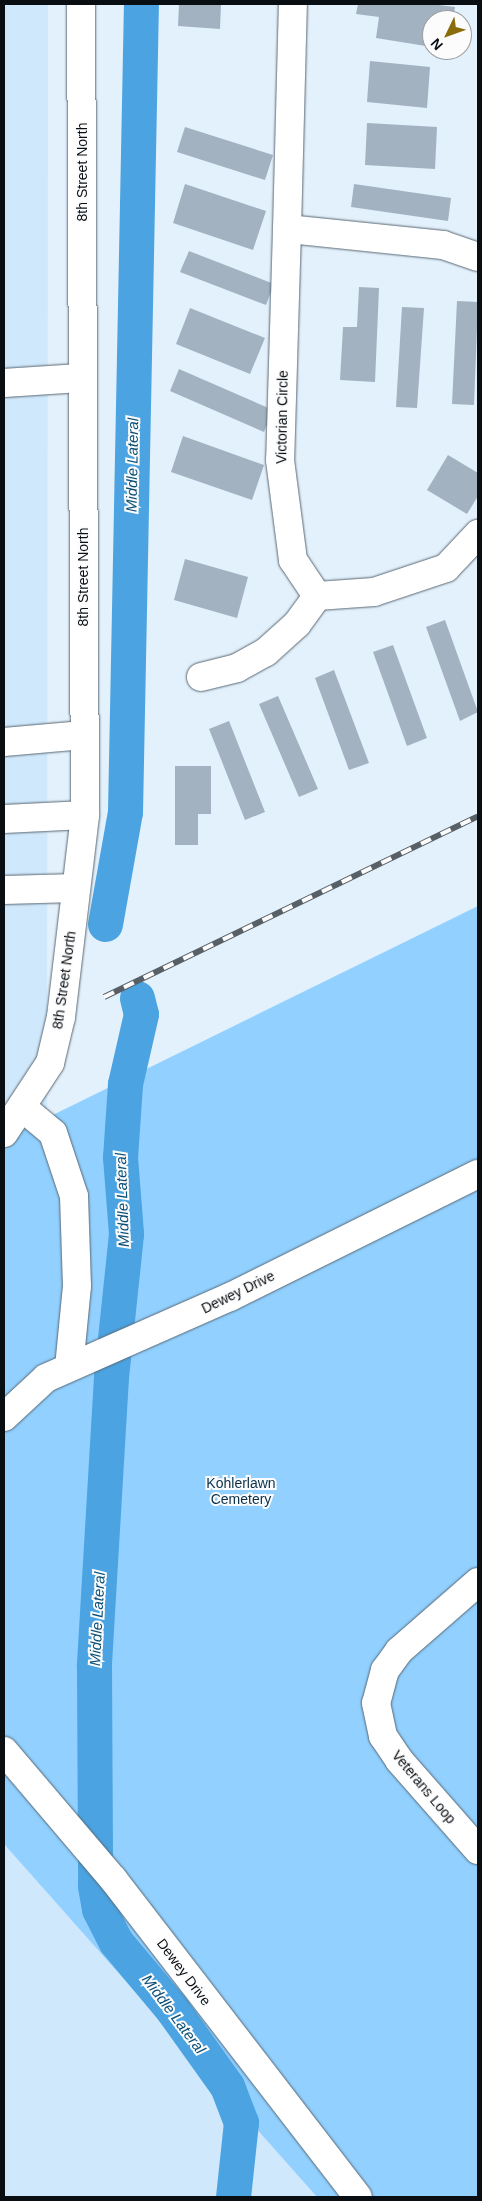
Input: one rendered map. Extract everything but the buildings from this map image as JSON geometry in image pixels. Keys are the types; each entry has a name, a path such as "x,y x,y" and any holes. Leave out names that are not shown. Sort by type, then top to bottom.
{"street":[{"name":"8th Street North","path":"4,1133 23,1108 50,1063 61,1017 85,815 82,4"},
{"name":"Victorian Circle","path":"293,4 280,460 293,560 317,596"},
{"path":"287,229 443,245 478,258"},
{"path":"4,383 82,378"},
{"path":"202,677 236,668 266,652 297,624 317,596 374,592 446,568 478,534"},
{"path":"4,742 84,735"},
{"path":"4,819 85,815"},
{"path":"4,890 76,888"},
{"path":"23,1108 52,1133 74,1196 77,1286 69,1368"},
{"name":"Dewey Drive","path":"4,1417 46,1378 130,1343 478,1174"},
{"name":"Veterans Loop","path":"478,1582 399,1651 385,1670 376,1703 383,1736 399,1760 478,1850"},
{"name":"Dewey Drive","path":"4,1751 113,1879 358,2197"}],"shaded area":[{"path":"4,4 48,4 47,1118 4,1139"},
{"path":"4,1844 317,2197 4,2197"}],"green space":[{"name":"Kohlerlawn Cemetery","path":"478,906 478,2197 317,2197 4,1844 4,1139"}],"waterway":[{"name":"Middle Lateral","path":"105,924 125,812 141,4"},
{"name":"Middle Lateral","path":"137,998 141,1014 125,1084 120,1157 126,1234 111,1377 94,1667 95,1886 99,1909 116,1942 172,2009 227,2086 241,2122 233,2197"}],"railway":[{"path":"104,997 478,816"}]}
